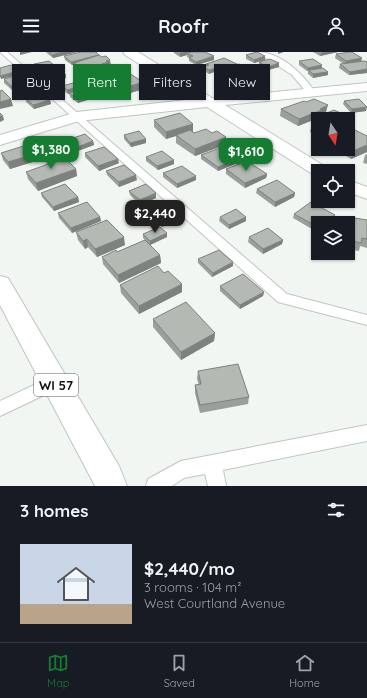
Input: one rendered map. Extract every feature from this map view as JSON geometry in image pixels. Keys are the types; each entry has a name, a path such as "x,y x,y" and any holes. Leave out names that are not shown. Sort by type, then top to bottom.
{"street":[{"path":"129,52 311,165"},
{"path":"0,140 77,117 120,111 367,87"},
{"path":"355,189 367,193"},
{"name":"WI 57","path":"0,284 111,486"}],"lane":[{"path":"3,52 283,298 367,320"},
{"path":"261,52 290,68 299,76 311,92"},
{"path":"0,409 55,382"},
{"path":"155,486 181,470 367,433"},
{"path":"212,464 217,486"}],"building":[{"path":"49,52 63,52 52,55"},
{"path":"81,52 96,52 99,55 71,62 64,56"},
{"path":"205,52 214,56 196,62 189,58 193,56 187,53"},
{"path":"257,52 265,56 254,60 246,55"},
{"path":"352,52 362,58 346,61 336,54"},
{"path":"99,55 102,57 106,56 110,60 106,61 109,62 102,64 74,63"},
{"path":"224,58 237,64 214,64 214,69 209,70 206,68 206,66 209,65 206,64"},
{"path":"270,59 279,63 270,66 270,64 263,64 259,62"},
{"path":"313,59 322,65 308,68 299,61"},
{"path":"49,61 53,64 34,64"},
{"path":"367,62 367,69 350,72 340,64"},
{"path":"11,65 12,73 0,76 0,68"},
{"path":"323,68 328,72 313,74 309,70"},
{"path":"131,74 139,79 139,83 131,86"},
{"path":"12,77 12,86 11,86 4,79"},
{"path":"73,83 73,88 67,90 65,88 65,85"},
{"path":"2,90 11,99 0,102 0,91"},
{"path":"314,99 328,105 320,109 322,110 311,112 311,114 299,119 281,109 304,101 306,102"},
{"path":"359,99 367,107 352,109 344,101"},
{"path":"28,100 50,100 33,105"},
{"path":"180,113 193,124 166,132 154,120"},
{"path":"206,129 212,133 217,131 226,137 195,149 176,135 190,130 194,133"},
{"path":"355,130 367,136 367,145 355,150"},
{"path":"139,131 146,139 130,143 124,135"},
{"path":"85,134 93,141 75,148 67,140"},
{"path":"43,140 51,149 8,162 1,153"},
{"path":"104,147 118,159 98,166 85,153"},
{"path":"223,147 240,158 218,167 201,155"},
{"path":"162,151 174,160 157,166 146,157"},
{"path":"65,158 76,169 36,183 26,172"},
{"path":"247,161 267,174 245,183 226,169"},
{"path":"124,165 136,175 119,182 106,171"},
{"path":"182,166 196,176 177,184 163,173"},
{"path":"277,180 295,193 275,202 257,189"},
{"path":"65,184 78,197 53,207 41,193"},
{"path":"146,184 156,193 140,200 129,191"},
{"path":"87,202 100,217 71,228 58,213"},
{"path":"311,202 311,208 322,208 335,215 311,216 311,223 294,214"},
{"path":"169,204 181,214 162,222 150,211"},
{"path":"236,209 246,217 229,225 220,217"},
{"path":"355,218 367,220 367,239 362,238 361,243 355,242"},
{"path":"107,220 124,237 95,249 87,239 83,241 76,232"},
{"path":"160,227 167,233 150,241 143,234"},
{"path":"268,228 283,240 263,249 249,237"},
{"path":"145,240 160,255 118,275 102,257 116,250 117,252"},
{"path":"219,250 233,262 213,273 198,259"},
{"path":"158,266 164,273 168,271 182,284 139,306 120,285"},
{"path":"243,274 264,292 240,305 220,286"},
{"path":"186,302 215,333 181,352 153,319"},
{"path":"238,364 249,397 200,405 195,385 201,384 198,371"}]}
